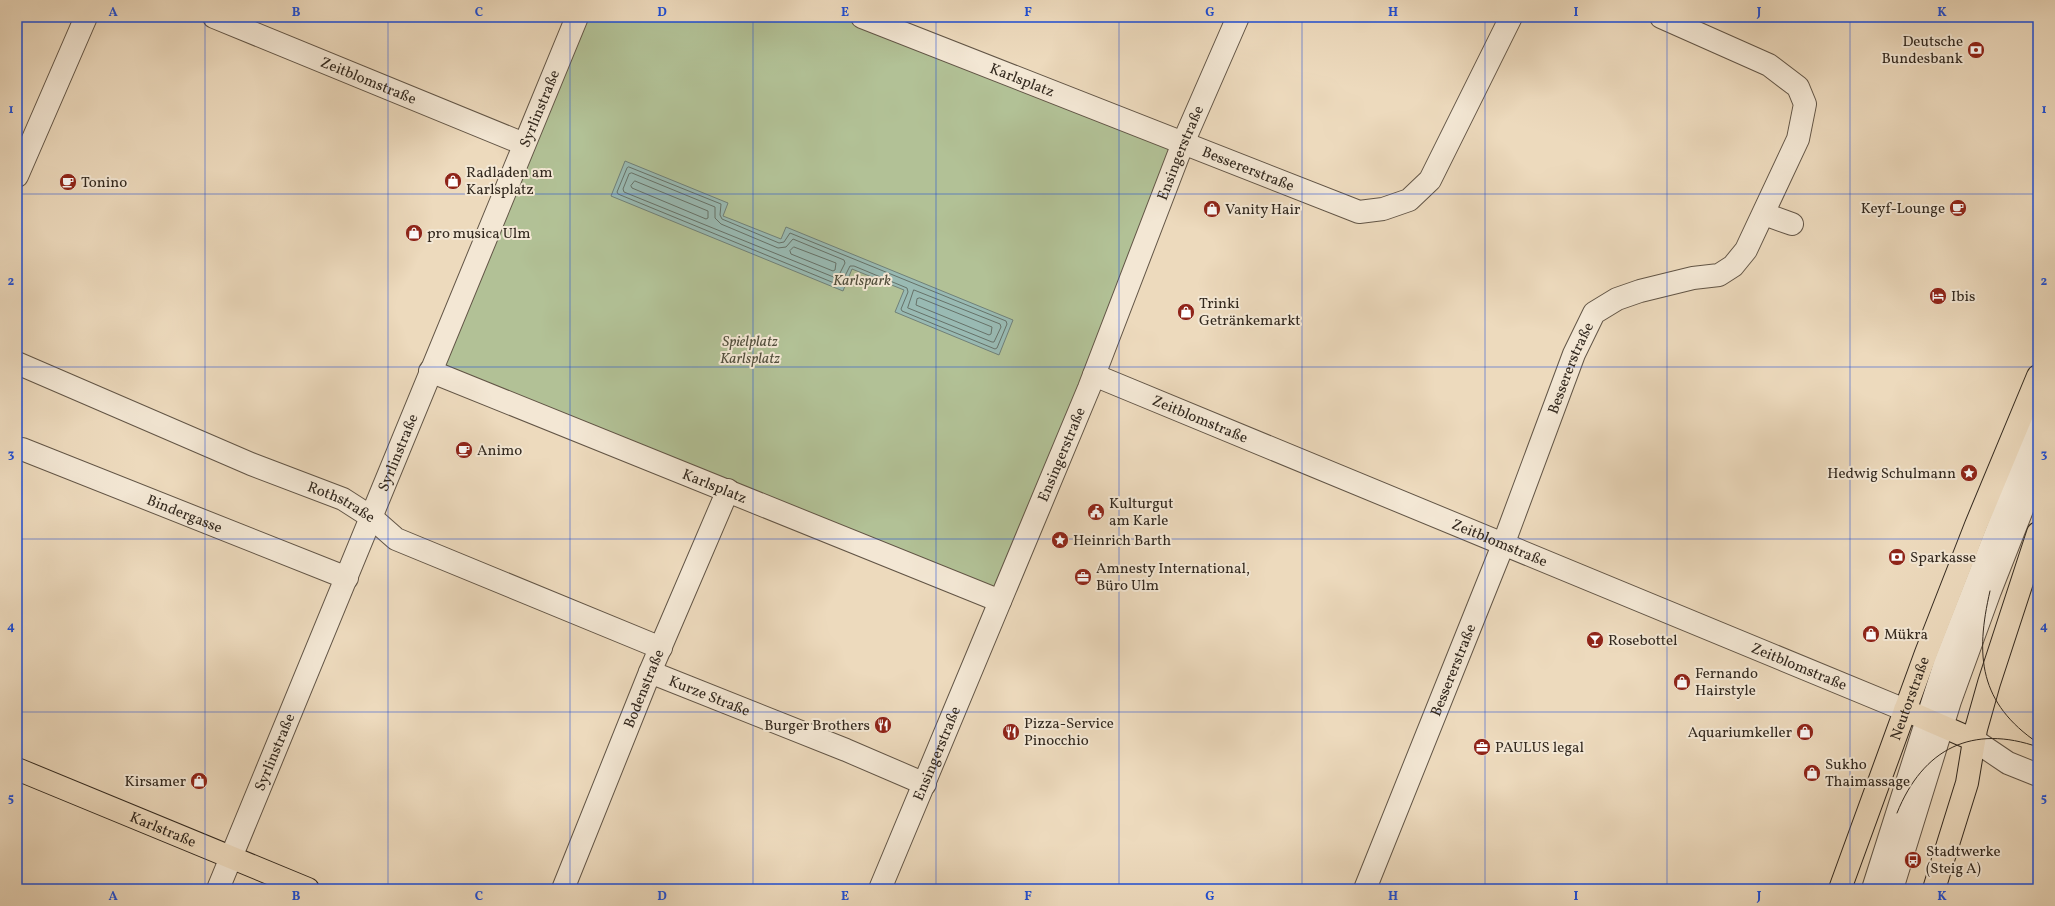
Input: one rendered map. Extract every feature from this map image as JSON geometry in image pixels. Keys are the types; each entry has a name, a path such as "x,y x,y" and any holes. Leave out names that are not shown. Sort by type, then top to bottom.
{"main road":[{"name":"Neutorstraße","path":"1840,889 1904,710 1976,525 2038,376"},
{"path":"1934,889 1967,784 1974,740 2004,633 2038,533"},
{"path":"1904,710 1974,740"},
{"name":"Karlstraße","path":"17,769 308,889"}],"street":[{"path":"17,176 86,17"},
{"name":"Zeitblomstraße","path":"214,17 524,144"},
{"name":"Syrlinstraße","path":"218,889 577,17"},
{"name":"Karlsplatz","path":"862,17 1183,144"},
{"name":"Ensingerstraße","path":"880,889 1094,375 1183,144 1238,17"},
{"name":"Bessererstraße","path":"1183,144 1359,212 1383,209 1409,200 1430,180 1511,17"},
{"name":"Bessererstraße","path":"1365,889 1503,545 1574,354 1594,313 1617,299 1640,291 1693,278 1719,275 1733,266 1746,250 1798,139 1805,104 1798,87 1769,65 1661,17"},
{"path":"1764,214 1792,224"},
{"name":"Rothstraße","path":"17,363 251,464 343,499 371,517 396,539 661,648"},
{"name":"Karlsplatz","path":"430,371 1000,601"},
{"name":"Zeitblomstraße","path":"1094,375 1904,710"},
{"path":"1892,889 1934,723 1965,610 2038,426"},
{"name":"Bindergasse","path":"22,449 347,578"},
{"path":"1874,889 1934,723 1971,640 2038,469"},
{"name":"Bodenstraße","path":"563,889 650,672 728,490"},
{"name":"Kurze Straße","path":"650,672 846,750 925,784"},
{"path":"1974,740 2008,763 2038,775"}],"green space":[{"name":"Karlspark","path":"577,17 862,17 1183,143 1000,601 430,371"}],"water":[{"path":"625,161 728,203 723,216 781,239 786,227 1013,320 999,355 895,312 904,290 852,269 843,291 611,196"}],"tram line":[{"path":"1990,591 1985,615 1983,637 1983,657 1986,676 1993,694 2004,712 2018,728 2038,743"},
{"path":"1897,813 1908,791 1921,772 1936,757 1953,747 1972,741 1992,738 2014,741 2038,747"}],"place":[{"name":"Deutsche Bundesbank","path":"1976,50"},
{"name":"Radladen am Karlsplatz","path":"453,181"},
{"name":"Tonino","path":"68,182"},
{"name":"Keyf-Lounge","path":"1958,208"},
{"name":"Vanity Hair","path":"1212,209"},
{"name":"pro musica Ulm","path":"414,233"},
{"name":"Ibis","path":"1938,296"},
{"name":"Trinki Getränkemarkt","path":"1186,312"},
{"name":"Animo","path":"464,450"},
{"name":"Hedwig Schulmann","path":"1969,473"},
{"name":"Kulturgut am Karle","path":"1096,512"},
{"name":"Heinrich Barth","path":"1060,540"},
{"name":"Sparkasse","path":"1897,557"},
{"name":"Amnesty International, Büro Ulm","path":"1083,577"},
{"name":"Mükra","path":"1871,634"},
{"name":"Rosebottel","path":"1595,640"},
{"name":"Fernando Hairstyle","path":"1682,682"},
{"name":"Burger Brothers","path":"883,725"},
{"name":"Pizza-Service Pinocchio","path":"1011,732"},
{"name":"Aquariumkeller","path":"1805,732"},
{"name":"PAULUS legal","path":"1482,747"},
{"name":"Sukho Thaimassage","path":"1812,773"},
{"name":"Kirsamer","path":"199,781"},
{"name":"Stadtwerke (Steig A)","path":"1913,860"}],"park label":[{"name":"Spielplatz Karlsplatz","path":"750,350"}]}
